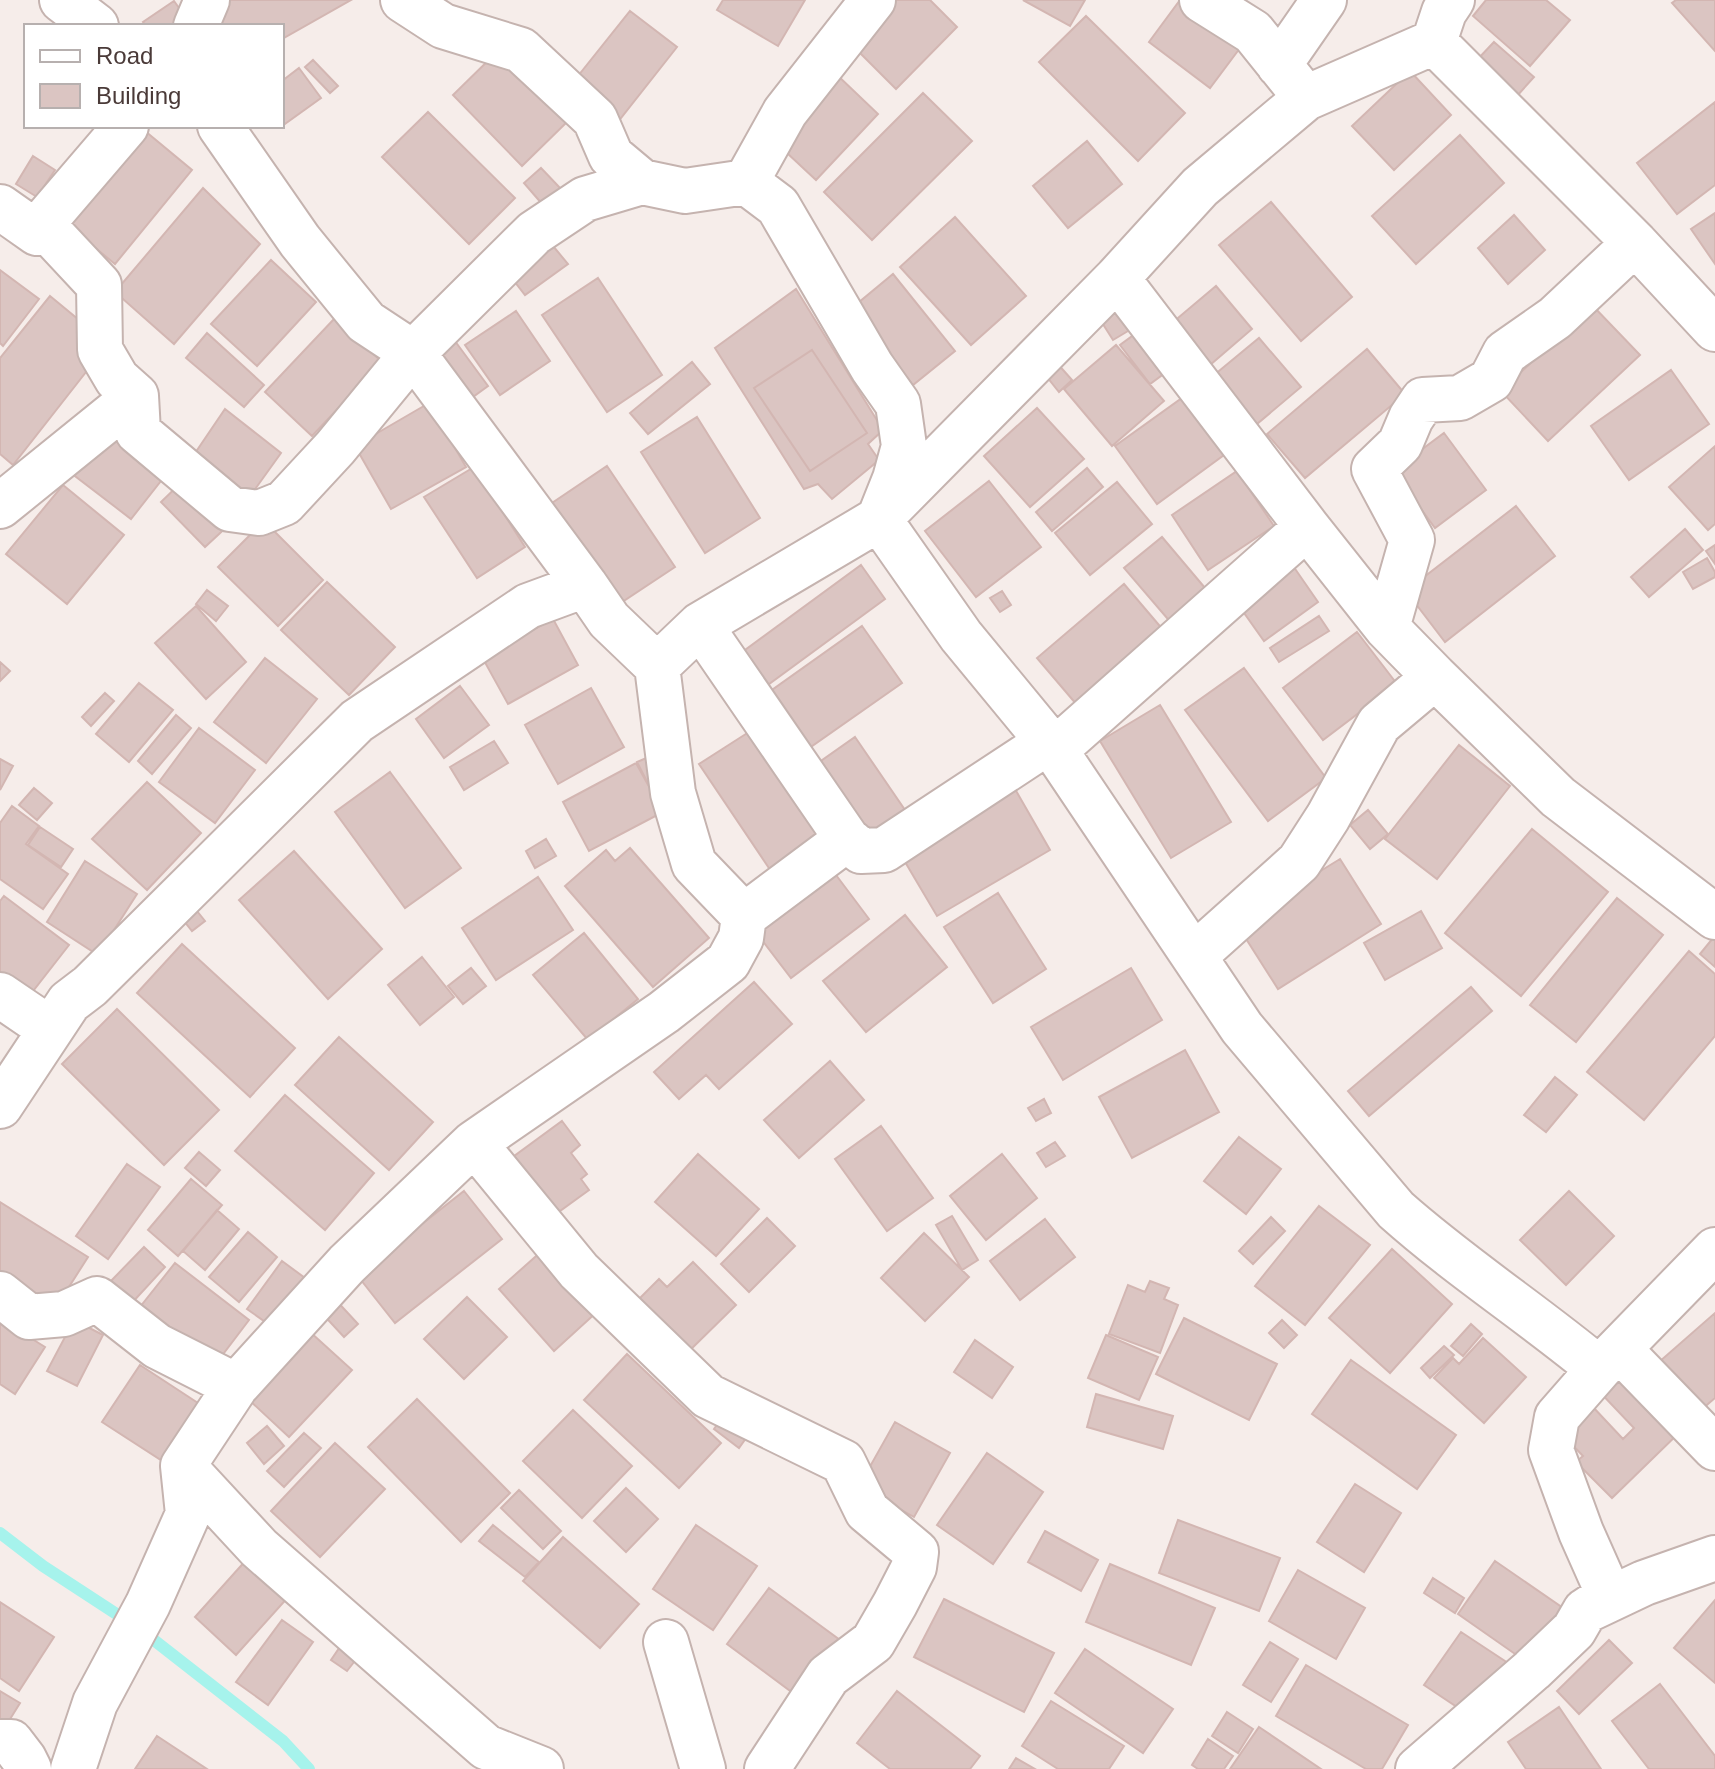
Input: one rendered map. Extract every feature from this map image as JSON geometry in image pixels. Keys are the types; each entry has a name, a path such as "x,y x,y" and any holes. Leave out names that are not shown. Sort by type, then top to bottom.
{"street":[{"path":"62,0 93,24"},
{"path":"197,24 207,0"},
{"path":"403,0 443,26 521,50 595,119 611,156 642,182 685,191 746,182 778,206 872,367 898,404 904,446 879,519"},
{"path":"746,182 785,112 873,0"},
{"path":"1202,0 1266,49 1306,98"},
{"path":"1266,49 1322,4"},
{"path":"657,666 700,625 879,519 1117,278 1200,187 1306,98 1442,14 1635,243 1715,329"},
{"path":"26,233 124,128"},
{"path":"221,128 300,241 366,322 413,353 609,620 657,666 673,793 694,864 744,916"},
{"path":"0,207 26,233 99,285 100,350 117,379 136,396 138,432 230,509 259,513 284,503 335,448 413,353 534,233 585,199 642,182"},
{"path":"1387,628 1412,540 1374,469 1400,444 1423,400 1460,398 1491,380 1505,353 1555,318 1635,243"},
{"path":"1117,278 1387,628 1558,797 1715,917"},
{"path":"0,506 136,396"},
{"path":"879,519 961,636 1052,746 1242,1028 1396,1210 1555,1332 1609,1359 1715,1448"},
{"path":"700,625 847,839 861,851 884,850 1052,746 1307,527"},
{"path":"0,1106 69,1002 90,986 357,721 528,606 585,585"},
{"path":"1194,956 1299,862 1328,817 1379,724 1435,677"},
{"path":"73,1769 95,1703 138,1622 188,1514 183,1466 236,1386 347,1264 474,1143 664,1012 728,962 741,938 744,916 847,839"},
{"path":"0,995 50,1029"},
{"path":"474,1143 579,1271 708,1396 843,1462 867,1511 916,1552 914,1567 873,1642 828,1676 767,1769"},
{"path":"1418,1769 1564,1640 1585,1611 1609,1595 1581,1532 1551,1450 1557,1417 1715,1250"},
{"path":"0,1294 29,1317 64,1314 97,1299 157,1346 236,1386"},
{"path":"183,1466 259,1548 486,1747 541,1769"},
{"path":"1585,1611 1644,1583 1715,1558"},
{"path":"666,1642 703,1769"},
{"path":"0,1742 11,1742 29,1769"}],"building":[{"path":"218,0 351,0 284,38 284,24 220,24 209,5"},
{"path":"723,0 805,0 778,46 717,10"},
{"path":"893,0 930,0 957,27 896,89 850,43"},
{"path":"1023,0 1085,0 1070,26"},
{"path":"1180,0 1243,44 1210,88 1149,42"},
{"path":"1486,0 1546,0 1570,20 1530,66 1473,16"},
{"path":"1676,0 1715,0 1715,51 1672,3"},
{"path":"174,1 191,24 144,24 143,22"},
{"path":"630,11 677,47 617,123 570,86"},
{"path":"1086,16 1185,113 1138,161 1039,62"},
{"path":"1494,42 1534,77 1516,97 1476,61"},
{"path":"499,50 568,121 522,166 453,95"},
{"path":"313,60 338,86 330,93 305,67"},
{"path":"299,68 321,98 284,125 284,79"},
{"path":"1410,71 1451,115 1394,170 1352,126"},
{"path":"835,73 878,114 816,180 772,139"},
{"path":"923,93 972,141 872,240 824,192"},
{"path":"1715,102 1715,185 1677,214 1637,163"},
{"path":"428,112 515,198 469,244 382,157"},
{"path":"137,128 141,128 192,170 115,264 61,220"},
{"path":"1460,135 1504,183 1416,264 1372,216"},
{"path":"1087,141 1122,184 1068,228 1033,186"},
{"path":"33,156 55,170 37,197 16,184"},
{"path":"541,168 561,189 543,205 524,183"},
{"path":"203,188 260,244 174,344 115,292"},
{"path":"1271,202 1352,297 1301,341 1219,245"},
{"path":"1715,213 1715,264 1691,229"},
{"path":"1514,215 1545,250 1508,284 1478,248"},
{"path":"955,217 1026,296 971,345 900,267"},
{"path":"553,246 568,264 525,295 511,277"},
{"path":"271,260 316,302 257,366 211,324"},
{"path":"0,270 39,299 3,346 0,343"},
{"path":"893,274 955,351 913,385 852,308"},
{"path":"598,278 662,375 607,412 542,315"},
{"path":"1216,286 1252,329 1203,371 1166,328"},
{"path":"796,289 883,430 868,444 879,460 832,499 818,484 804,489 715,348"},
{"path":"50,296 108,344 13,465 0,454 0,358"},
{"path":"1592,305 1640,355 1548,441 1501,391"},
{"path":"1121,309 1133,328 1113,340 1101,321"},
{"path":"516,311 550,361 500,395 465,345"},
{"path":"335,318 382,362 312,436 265,392"},
{"path":"1139,331 1169,370 1150,384 1120,345"},
{"path":"207,333 264,385 244,407 186,358"},
{"path":"452,337 488,386 466,402 431,352"},
{"path":"1259,338 1301,387 1251,429 1208,380"},
{"path":"1116,345 1164,401 1112,446 1064,389"},
{"path":"1367,349 1405,394 1305,478 1267,434"},
{"path":"812,350 867,433 810,471 754,388"},
{"path":"692,362 710,384 648,434 630,413"},
{"path":"1056,362 1072,380 1059,392 1043,372"},
{"path":"1671,370 1709,424 1629,480 1591,426"},
{"path":"1182,398 1224,455 1157,504 1115,446"},
{"path":"429,403 466,467 391,509 355,446"},
{"path":"1037,408 1084,459 1030,507 984,456"},
{"path":"225,409 281,453 243,506 187,465"},
{"path":"697,417 760,518 705,553 641,452"},
{"path":"108,426 168,472 131,519 71,473"},
{"path":"1444,433 1486,490 1435,528 1393,471"},
{"path":"1715,446 1715,524 1708,530 1669,487"},
{"path":"607,466 675,567 616,606 549,505"},
{"path":"474,467 525,547 477,578 424,497"},
{"path":"1087,468 1103,487 1052,531 1036,512"},
{"path":"1237,471 1274,526 1208,570 1172,515"},
{"path":"187,477 232,522 205,547 161,502"},
{"path":"989,481 1041,547 976,597 925,531"},
{"path":"1117,482 1152,524 1090,575 1055,533"},
{"path":"63,485 124,535 67,604 6,554"},
{"path":"1516,506 1555,556 1445,642 1406,591"},
{"path":"264,521 323,580 278,626 218,567"},
{"path":"1685,529 1703,550 1649,597 1631,577"},
{"path":"1162,537 1216,601 1179,632 1124,568"},
{"path":"1715,545 1715,564 1706,551"},
{"path":"1707,558 1715,577 1693,589 1683,572"},
{"path":"1291,563 1318,602 1264,641 1237,603"},
{"path":"861,565 885,599 754,695 730,661"},
{"path":"327,582 395,647 349,695 281,630"},
{"path":"1124,584 1170,638 1083,712 1037,658"},
{"path":"207,590 228,606 216,621 196,604"},
{"path":"1002,591 1011,605 1000,612 990,598"},
{"path":"196,606 246,662 206,699 155,643"},
{"path":"1319,616 1329,631 1279,662 1270,648"},
{"path":"553,619 578,665 508,704 482,657"},
{"path":"862,626 902,683 795,758 755,702"},
{"path":"1357,632 1397,684 1323,740 1283,688"},
{"path":"265,658 317,699 266,763 214,722"},
{"path":"0,662 10,671 0,681"},
{"path":"1244,668 1326,778 1268,821 1185,710"},
{"path":"139,683 173,710 129,762 96,734"},
{"path":"460,686 489,725 444,758 416,719"},
{"path":"591,688 624,747 558,784 525,725"},
{"path":"105,693 114,701 91,726 82,717"},
{"path":"1160,705 1231,822 1171,858 1100,741"},
{"path":"176,715 191,728 152,774 138,761"},
{"path":"199,728 255,770 215,823 159,782"},
{"path":"752,730 829,845 777,880 699,764"},
{"path":"855,737 905,810 857,842 808,770"},
{"path":"494,741 508,763 464,790 450,767"},
{"path":"1459,745 1510,786 1437,879 1385,839"},
{"path":"651,756 658,803 637,762"},
{"path":"0,759 13,766 0,790"},
{"path":"636,763 663,812 589,851 563,802"},
{"path":"390,772 461,868 405,908 335,812"},
{"path":"147,782 201,833 147,890 92,839"},
{"path":"34,788 52,803 37,820 19,805"},
{"path":"1015,789 1050,850 937,916 901,855"},
{"path":"12,806 39,826 26,844 68,874 43,909 0,879 0,823"},
{"path":"1368,810 1388,834 1370,849 1350,825"},
{"path":"40,827 73,849 61,867 28,845"},
{"path":"1532,829 1608,892 1521,996 1445,933"},
{"path":"546,839 556,856 535,868 526,851"},
{"path":"630,848 709,938 653,987 565,886 606,850 615,861"},
{"path":"294,851 382,949 328,999 239,900"},
{"path":"1340,859 1381,924 1278,989 1236,923"},
{"path":"85,861 137,894 98,955 47,922"},
{"path":"833,871 869,919 791,978 755,931"},
{"path":"538,877 573,930 496,980 462,928"},
{"path":"998,893 1046,969 993,1003 944,927"},
{"path":"4,896 69,945 26,1000 0,980 0,901"},
{"path":"1617,898 1663,935 1576,1042 1530,1005"},
{"path":"193,906 205,921 192,931 180,916"},
{"path":"1421,911 1442,948 1385,980 1364,943"},
{"path":"905,915 947,967 866,1032 823,981"},
{"path":"584,933 638,999 588,1040 533,975"},
{"path":"1713,938 1715,940 1715,967 1700,954"},
{"path":"182,944 295,1048 250,1097 137,993"},
{"path":"1689,951 1715,974 1715,1036 1644,1120 1587,1072"},
{"path":"422,957 454,997 420,1025 388,985"},
{"path":"471,968 486,986 463,1004 448,986"},
{"path":"1131,968 1162,1020 1063,1080 1031,1027"},
{"path":"754,982 792,1024 719,1089 706,1075 679,1099 654,1072"},
{"path":"1471,987 1492,1011 1369,1116 1348,1091"},
{"path":"117,1009 219,1110 164,1165 62,1064"},
{"path":"339,1037 433,1122 389,1170 295,1085"},
{"path":"1185,1050 1219,1112 1132,1158 1099,1097"},
{"path":"830,1061 864,1100 799,1158 764,1120"},
{"path":"1555,1077 1577,1095 1546,1132 1524,1115"},
{"path":"285,1095 374,1173 325,1230 235,1151"},
{"path":"1044,1099 1051,1113 1036,1121 1028,1108"},
{"path":"562,1121 580,1145 571,1153 587,1174 581,1179 589,1190 542,1224 499,1167"},
{"path":"881,1126 933,1198 887,1231 835,1159"},
{"path":"1239,1137 1281,1169 1246,1214 1204,1181"},
{"path":"1055,1142 1065,1156 1046,1167 1037,1153"},
{"path":"199,1152 220,1170 206,1186 185,1168"},
{"path":"698,1154 759,1209 716,1256 655,1202"},
{"path":"1002,1154 1037,1198 986,1240 950,1196"},
{"path":"127,1164 160,1187 108,1259 76,1236"},
{"path":"191,1179 222,1205 178,1256 148,1230"},
{"path":"464,1191 502,1239 395,1323 357,1275"},
{"path":"1569,1191 1614,1236 1566,1285 1520,1240"},
{"path":"0,1202 88,1257 53,1312 0,1278"},
{"path":"1319,1206 1370,1245 1305,1325 1255,1286"},
{"path":"217,1210 239,1229 205,1270 183,1251"},
{"path":"952,1216 978,1260 962,1270 936,1225"},
{"path":"1271,1217 1285,1231 1253,1264 1239,1251"},
{"path":"767,1218 795,1246 749,1292 721,1264"},
{"path":"1045,1219 1075,1257 1020,1300 990,1261"},
{"path":"248,1232 277,1257 239,1302 209,1277"},
{"path":"924,1233 969,1277 925,1321 881,1278"},
{"path":"144,1247 165,1267 130,1305 108,1284"},
{"path":"1392,1249 1452,1304 1390,1373 1329,1318"},
{"path":"543,1250 598,1311 554,1351 499,1289"},
{"path":"282,1261 305,1278 271,1326 247,1309"},
{"path":"693,1262 736,1305 683,1357 632,1306 659,1279 667,1287"},
{"path":"175,1263 249,1320 211,1370 136,1312"},
{"path":"1150,1281 1169,1288 1164,1299 1178,1305 1160,1353 1109,1334 1128,1285 1145,1292"},
{"path":"333,1297 358,1324 344,1337 319,1310"},
{"path":"467,1297 507,1337 464,1379 424,1339"},
{"path":"1715,1313 1715,1398 1701,1410 1659,1362"},
{"path":"1184,1318 1277,1364 1249,1420 1156,1374"},
{"path":"0,1319 45,1347 15,1394 0,1384"},
{"path":"74,1320 103,1335 77,1386 47,1371"},
{"path":"1282,1320 1297,1335 1284,1348 1269,1333"},
{"path":"1471,1324 1482,1334 1463,1356 1451,1346"},
{"path":"309,1331 352,1370 289,1437 247,1398"},
{"path":"1106,1335 1158,1357 1139,1400 1088,1378"},
{"path":"1483,1338 1526,1377 1484,1423 1434,1378 1453,1358 1459,1364"},
{"path":"975,1340 1013,1367 992,1398 954,1372"},
{"path":"1444,1346 1454,1355 1430,1378 1421,1368"},
{"path":"627,1354 721,1443 679,1488 584,1400"},
{"path":"1351,1360 1456,1435 1417,1489 1312,1414"},
{"path":"1621,1362 1684,1428 1612,1498 1576,1462 1583,1456 1562,1434 1592,1406 1623,1439 1634,1428 1595,1387"},
{"path":"140,1365 201,1405 164,1462 102,1422"},
{"path":"1096,1394 1173,1416 1163,1449 1087,1427"},
{"path":"417,1399 510,1493 461,1542 368,1447"},
{"path":"573,1410 632,1466 582,1518 523,1461"},
{"path":"724,1415 749,1434 739,1448 714,1429"},
{"path":"895,1422 950,1453 914,1517 859,1486"},
{"path":"267,1426 284,1446 264,1464 247,1443"},
{"path":"304,1433 321,1448 284,1487 267,1471"},
{"path":"335,1443 385,1489 320,1557 271,1511"},
{"path":"987,1453 1043,1492 993,1564 937,1525"},
{"path":"1355,1484 1401,1513 1364,1572 1317,1542"},
{"path":"626,1488 658,1519 626,1552 594,1521"},
{"path":"519,1490 561,1531 543,1549 501,1508"},
{"path":"1178,1520 1280,1558 1259,1611 1159,1573"},
{"path":"493,1525 539,1562 525,1577 479,1541"},
{"path":"696,1525 757,1566 713,1630 653,1589"},
{"path":"1045,1531 1098,1560 1081,1591 1028,1562"},
{"path":"563,1537 639,1604 600,1648 523,1581"},
{"path":"248,1558 290,1595 236,1655 195,1617"},
{"path":"1495,1561 1566,1610 1528,1663 1458,1614"},
{"path":"1110,1564 1215,1608 1191,1665 1086,1622"},
{"path":"1298,1570 1365,1608 1336,1659 1269,1621"},
{"path":"1433,1578 1464,1598 1455,1613 1424,1593"},
{"path":"769,1588 840,1640 797,1696 727,1644"},
{"path":"944,1599 1054,1653 1024,1712 914,1657"},
{"path":"1715,1600 1715,1683 1674,1648"},
{"path":"0,1602 54,1637 19,1691 0,1678"},
{"path":"282,1620 313,1642 268,1705 236,1682"},
{"path":"1461,1632 1511,1665 1475,1719 1424,1685"},
{"path":"1609,1640 1632,1663 1579,1714 1557,1691"},
{"path":"344,1641 361,1653 347,1671 331,1660"},
{"path":"1270,1642 1298,1659 1271,1702 1243,1685"},
{"path":"1085,1649 1173,1709 1143,1753 1055,1693"},
{"path":"1306,1665 1408,1725 1382,1769 1366,1769 1276,1716"},
{"path":"1660,1684 1715,1756 1715,1769 1649,1769 1612,1721"},
{"path":"0,1691 20,1703 7,1724 0,1720"},
{"path":"897,1691 980,1756 970,1769 890,1769 857,1743"},
{"path":"1051,1701 1124,1746 1109,1769 1058,1769 1022,1746"},
{"path":"1559,1707 1601,1769 1526,1769 1508,1742"},
{"path":"1227,1712 1253,1729 1238,1753 1212,1736"},
{"path":"1259,1727 1321,1769 1230,1769"},
{"path":"157,1736 207,1769 135,1769"},
{"path":"1208,1739 1233,1756 1224,1769 1198,1769 1192,1765"},
{"path":"1016,1758 1035,1769 1009,1769"}],"waterway":[{"path":"0,1533 43,1566 141,1630 283,1741 309,1769"}]}
